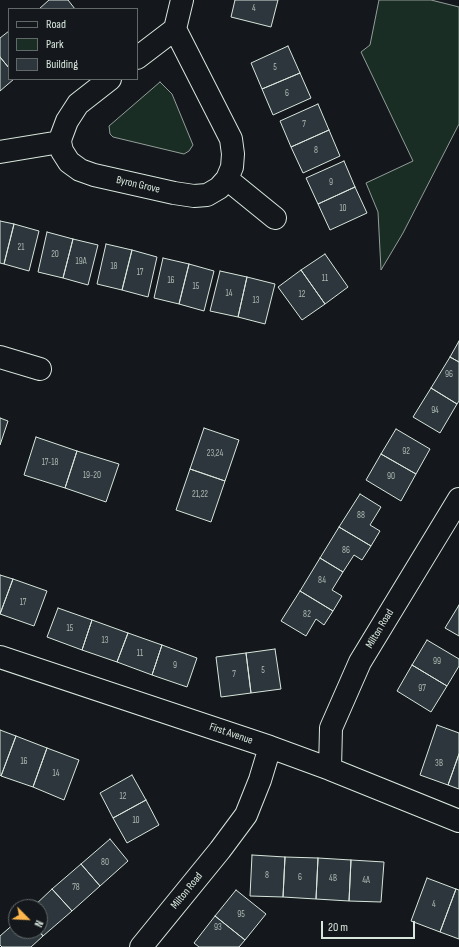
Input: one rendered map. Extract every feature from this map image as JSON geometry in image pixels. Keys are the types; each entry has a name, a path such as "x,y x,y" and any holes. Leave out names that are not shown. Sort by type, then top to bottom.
{"street":[{"path":"138,57 175,29 182,0"},
{"path":"175,29 231,139 233,154 232,167 227,179 275,218"},
{"path":"0,152 60,142 67,121 78,104 109,80"},
{"name":"Byron Grove","path":"60,142 62,151 69,162 80,170 94,175 174,193 194,196 206,195 219,188 227,179"},
{"path":"0,357 40,369"},
{"name":"Milton Road","path":"330,769 331,728 360,662 459,499"},
{"name":"First Avenue","path":"0,656 330,769 459,821"},
{"name":"Milton Road","path":"141,947 220,850 246,815 260,780 270,748"}],"green space":[{"path":"379,0 431,0 459,7 459,124 403,233 381,270 378,212 366,183 413,161 361,52 370,45"},
{"path":"160,82 172,94 193,145 189,151 184,154 113,137 110,134 109,126"}],"building":[{"path":"49,0 68,0 74,8 40,8"},
{"path":"235,0 278,0 271,27 231,17"},
{"path":"8,32 8,67 0,57 0,38"},
{"path":"288,46 300,73 262,89 251,63"},
{"path":"0,57 8,67 8,80 13,80 0,91"},
{"path":"300,73 311,98 273,115 262,89"},
{"path":"318,104 329,130 291,147 280,121"},
{"path":"329,130 340,156 303,173 291,147"},
{"path":"344,161 355,187 318,204 306,178"},
{"path":"355,187 367,213 330,230 318,204"},
{"path":"0,221 14,224 4,264 0,263"},
{"path":"14,224 39,231 29,271 4,264"},
{"path":"47,232 73,239 63,278 38,272"},
{"path":"73,239 98,245 88,285 63,278"},
{"path":"106,244 132,250 122,290 97,284"},
{"path":"132,250 157,257 148,297 122,290"},
{"path":"325,254 348,287 325,304 301,270"},
{"path":"163,258 189,264 179,304 154,298"},
{"path":"189,264 214,271 204,311 179,304"},
{"path":"301,270 325,304 302,320 278,287"},
{"path":"220,271 247,277 238,317 210,311"},
{"path":"247,277 275,284 265,324 238,317"},
{"path":"459,341 459,362 450,357"},
{"path":"450,357 459,362 459,401 457,404 431,388"},
{"path":"431,388 457,404 440,433 413,417"},
{"path":"0,418 8,421 0,445"},
{"path":"204,428 239,440 225,481 190,469"},
{"path":"396,429 430,449 416,474 381,454"},
{"path":"36,437 77,451 65,488 24,475"},
{"path":"77,451 119,464 106,502 65,488"},
{"path":"381,454 416,474 401,501 366,480"},
{"path":"190,469 225,481 211,522 176,510"},
{"path":"360,494 381,507 370,525 380,531 371,546 339,527"},
{"path":"339,527 371,546 362,560 354,555 343,572 320,558"},
{"path":"320,558 343,572 332,590 342,596 333,611 300,591"},
{"path":"0,575 13,579 0,614"},
{"path":"13,579 47,591 34,626 0,614"},
{"path":"300,591 333,611 324,625 316,619 306,636 281,621"},
{"path":"459,605 459,636 445,628"},
{"path":"58,608 92,620 82,650 47,637"},
{"path":"92,620 128,633 117,662 82,650"},
{"path":"128,633 162,645 152,675 117,662"},
{"path":"427,640 459,659 459,666 447,686 412,665"},
{"path":"162,645 197,658 187,687 152,675"},
{"path":"275,649 281,689 251,693 246,653"},
{"path":"246,653 251,693 221,697 216,657"},
{"path":"412,665 447,686 431,712 397,691"},
{"path":"437,725 459,733 459,754 448,785 420,775"},
{"path":"0,730 16,736 1,776 0,775"},
{"path":"16,736 47,748 33,787 1,776"},
{"path":"47,748 79,760 64,800 33,787"},
{"path":"459,754 459,789 448,785"},
{"path":"132,775 146,800 113,818 100,793"},
{"path":"146,800 159,825 127,843 113,818"},
{"path":"110,839 128,861 100,886 81,864"},
{"path":"252,855 285,857 283,897 250,896"},
{"path":"285,857 318,858 316,899 283,897"},
{"path":"318,858 351,860 349,901 316,899"},
{"path":"351,860 384,862 381,902 349,901"},
{"path":"81,864 100,886 72,911 52,889"},
{"path":"427,878 456,889 440,932 411,921"},
{"path":"52,889 72,911 48,932 48,899 41,899"},
{"path":"456,889 459,890 459,939 440,932"},
{"path":"236,890 266,914 245,940 215,916"},
{"path":"215,916 245,940 239,947 199,947 194,943"},
{"path":"8,929 8,939 40,939 31,947 2,947 0,945 0,936"}]}
